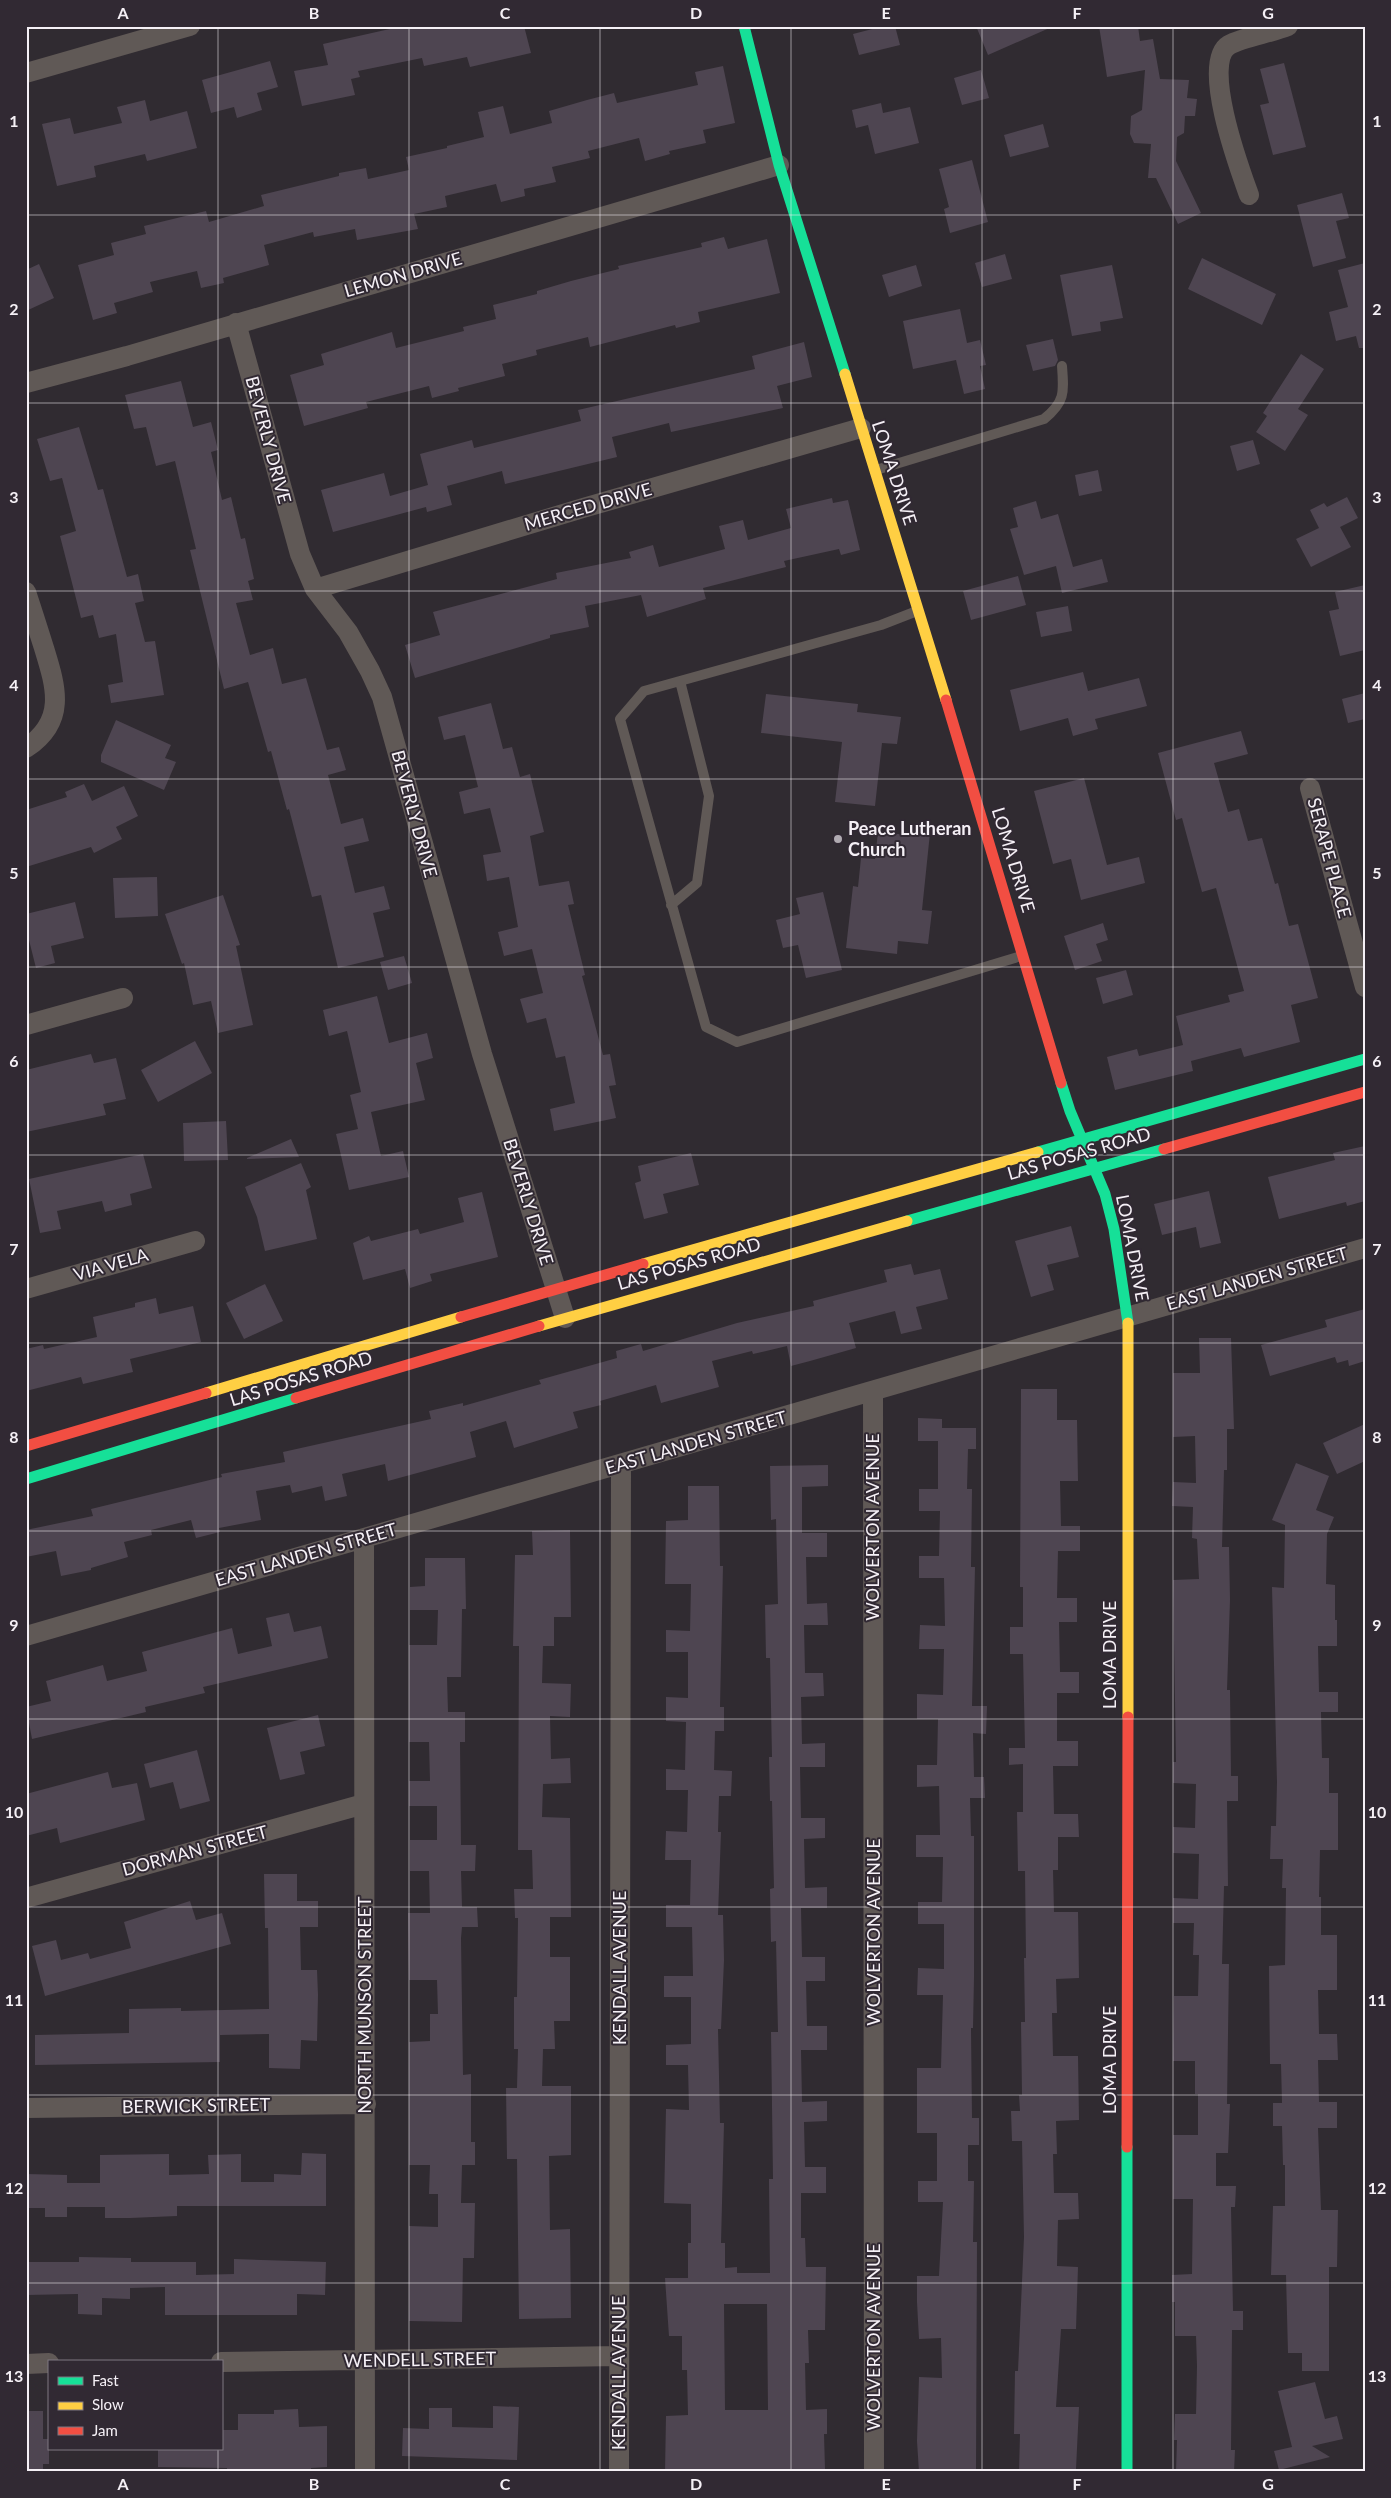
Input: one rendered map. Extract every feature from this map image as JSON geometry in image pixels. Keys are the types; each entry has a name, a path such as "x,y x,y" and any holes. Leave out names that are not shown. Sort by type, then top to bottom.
{"main road":[{"name":"LOMA DRIVE","path":"744,26 779,165 875,470 1070,1111 1105,1194 1114,1229 1128,1317 1127,2472"},
{"name":"LAS POSAS ROAD","path":"26,1446 556,1289 1365,1059"},
{"name":"LAS POSAS ROAD","path":"26,1479 565,1318 1365,1092"}],"street":[{"path":"26,73 150,32 190,26"},
{"path":"1249,195 1233,150 1223,111 1219,80 1220,55 1228,45 1288,26"},
{"name":"LEMON DRIVE","path":"26,382 119,359 236,323 779,165"},
{"name":"BEVERLY DRIVE","path":"236,323 297,545 315,589 348,632 382,696 482,1054 565,1318"},
{"name":"MERCED DRIVE","path":"315,589 584,508 861,428"},
{"path":"26,592 53,677 57,696 54,715 45,732 26,748"},
{"name":"SERAPE PLACE","path":"1310,788 1365,987"},
{"path":"26,1025 123,998"},
{"name":"VIA VELA","path":"26,1289 195,1241"},
{"name":"EAST LANDEN STREET","path":"26,1636 1365,1248"},
{"name":"WOLVERTON AVENUE","path":"873,1392 874,2472"},
{"name":"KENDALL AVENUE","path":"620,2472 621,1465"},
{"name":"NORTH MUNSON STREET","path":"364,1538 366,2472"},
{"name":"DORMAN STREET","path":"26,1898 364,1804"},
{"name":"BERWICK STREET","path":"26,2108 366,2104"},
{"name":"WENDELL STREET","path":"222,2362 365,2362 619,2356"},
{"path":"26,2364 48,2364"}],"lane":[{"path":"875,470 1044,419 1059,407 1063,388 1062,366"},
{"path":"918,611 881,625 644,691 620,719 706,1027 737,1042 1024,955"},
{"path":"672,905 697,883 709,796 680,681"}],"building":[{"path":"403,26 524,26 531,53 470,67 467,57 424,66 422,58 358,71 360,77 351,79 355,95 302,106 294,71 328,65 323,44"},
{"path":"884,26 895,26 900,45 859,55 853,34"},
{"path":"976,26 1054,26 988,55"},
{"path":"1099,26 1138,26 1140,41 1153,39 1160,79 1189,80 1187,98 1197,99 1195,116 1185,116 1184,133 1177,137 1176,161 1201,213 1178,224 1156,178 1148,178 1151,144 1134,143 1130,134 1131,116 1142,110 1145,70 1107,77"},
{"path":"270,61 278,87 257,93 262,110 237,118 234,107 211,113 202,80"},
{"path":"1284,63 1306,147 1273,155 1260,105 1269,103 1260,69"},
{"path":"723,66 735,123 703,130 706,143 669,151 670,154 645,161 639,138 588,151 590,158 552,167 556,182 524,189 525,196 501,202 496,184 445,196 447,207 414,214 418,229 357,240 355,229 314,237 313,232 264,245 269,265 223,278 224,283 201,288 197,271 150,282 153,292 114,303 117,313 93,320 78,265 114,255 111,243 146,234 144,226 206,211 209,222 264,206 261,195 339,176 339,173 366,168 368,179 409,170 406,157 484,137 478,112 503,106 510,134 552,123 549,111 587,100 614,93 617,103 698,85 695,72"},
{"path":"981,70 989,98 962,105 954,78"},
{"path":"145,100 150,121 187,111 197,148 147,161 145,154 94,166 96,177 57,186 42,124 70,118 74,134 122,123 117,107"},
{"path":"881,103 883,113 910,107 919,143 875,154 868,125 856,128 852,110"},
{"path":"1043,124 1049,147 1010,157 1004,135"},
{"path":"972,160 988,222 950,233 944,209 949,207 939,169"},
{"path":"1342,193 1349,218 1336,221 1346,258 1313,267 1297,205"},
{"path":"724,237 728,249 767,239 780,293 698,312 700,322 676,328 675,325 590,347 588,337 536,350 537,355 502,364 505,376 458,388 459,391 432,398 429,386 366,402 368,408 304,426 290,375 324,365 321,354 392,332 396,348 464,331 463,327 496,319 493,305 537,294 537,291 571,281 619,269 618,266 702,247 701,243"},
{"path":"1005,254 1012,279 982,287 975,263"},
{"path":"1202,258 1276,294 1262,325 1188,289"},
{"path":"1365,263 1365,348 1359,348 1356,336 1336,341 1329,312 1348,307 1338,270"},
{"path":"39,264 54,298 26,311 26,270"},
{"path":"916,265 922,286 889,297 882,275"},
{"path":"1112,265 1123,318 1100,322 1101,331 1072,336 1060,275"},
{"path":"960,309 967,343 980,340 986,365 980,366 985,389 964,394 956,360 913,369 903,321"},
{"path":"1053,339 1058,360 1055,366 1033,371 1026,345"},
{"path":"804,342 812,377 777,386 783,408 671,432 669,423 612,437 617,457 505,484 502,471 447,486 452,505 427,512 426,507 333,532 321,490 384,473 390,496 428,485 420,454 472,440 474,448 581,421 578,410 755,369 752,356"},
{"path":"1301,354 1324,369 1298,409 1308,415 1285,451 1256,432 1267,416 1263,413"},
{"path":"181,381 193,427 211,422 218,450 211,452 222,500 231,497 241,539 245,538 254,579 248,581 253,600 236,603 250,655 273,648 282,684 306,678 327,750 339,747 346,770 328,775 341,824 363,818 369,841 344,847 355,893 384,886 390,909 373,913 384,957 338,968 321,895 312,897 289,809 287,810 271,751 268,752 248,682 224,689 190,550 196,549 175,461 156,466 146,427 134,429 125,395"},
{"path":"79,427 98,490 103,489 127,577 138,574 144,601 135,603 145,642 155,641 164,695 111,703 108,685 123,682 116,634 99,638 93,615 81,618 60,536 76,531 62,478 50,481 37,439"},
{"path":"1253,440 1260,464 1237,471 1230,446"},
{"path":"1098,470 1102,491 1079,496 1075,475"},
{"path":"1347,497 1358,518 1340,527 1351,547 1311,567 1296,539 1319,528 1310,510 1324,503 1327,507"},
{"path":"832,498 833,503 848,500 860,550 841,555 839,549 784,561 786,567 703,588 706,599 647,617 641,595 585,606 589,627 550,635 550,638 415,678 405,645 440,635 433,612 557,579 556,573 631,558 629,552 653,545 659,567 725,549 719,526 743,520 748,540 791,528 786,509"},
{"path":"1036,501 1041,519 1058,514 1073,567 1102,559 1108,582 1062,593 1056,566 1024,575 1010,529 1018,527 1013,508"},
{"path":"1018,576 1026,605 971,620 963,591"},
{"path":"1365,585 1365,650 1340,656 1329,611 1339,609 1335,592"},
{"path":"1068,606 1072,631 1041,637 1036,612"},
{"path":"1083,672 1088,691 1139,678 1147,706 1095,719 1098,729 1073,736 1068,718 1020,731 1010,690"},
{"path":"1365,693 1365,719 1348,723 1342,699"},
{"path":"766,694 858,704 857,712 901,717 897,744 882,743 875,806 835,802 842,742 761,733"},
{"path":"491,703 503,749 512,747 520,777 530,774 544,832 530,836 539,886 569,881 574,904 568,905 585,975 582,976 603,1055 610,1054 616,1085 609,1086 616,1118 554,1131 550,1109 575,1103 565,1056 556,1058 546,1018 527,1023 520,999 543,993 532,949 504,956 498,932 518,927 509,877 487,881 483,855 501,852 490,808 464,814 459,792 478,787 465,735 444,740 438,717"},
{"path":"116,720 171,745 165,758 176,762 164,790 101,762 101,755"},
{"path":"1241,731 1248,754 1214,763 1228,812 1239,809 1248,841 1262,838 1275,884 1278,883 1289,926 1298,924 1318,998 1291,1005 1300,1042 1244,1057 1241,1048 1191,1061 1193,1071 1115,1090 1107,1057 1137,1049 1139,1056 1183,1045 1176,1016 1230,1002 1228,995 1244,991 1216,888 1202,892 1182,818 1176,820 1158,753"},
{"path":"1084,778 1107,865 1139,857 1145,883 1081,900 1071,859 1053,864 1034,791"},
{"path":"84,784 92,801 124,786 138,816 116,827 122,839 94,853 91,847 26,867 26,810 67,797 65,792"},
{"path":"908,830 930,833 922,910 932,911 928,944 898,941 897,954 846,948 853,886 858,887 861,858 875,859 878,832 908,835"},
{"path":"157,877 158,916 115,918 113,878"},
{"path":"823,892 842,970 806,978 798,945 783,948 776,920 800,914 796,898"},
{"path":"223,895 240,945 236,946 253,1025 218,1033 211,1001 193,1005 184,963 182,964 165,914"},
{"path":"75,902 84,938 51,946 55,963 36,968 26,928 26,914"},
{"path":"1103,923 1108,940 1096,944 1102,961 1075,970 1064,936"},
{"path":"404,956 412,983 388,990 380,962"},
{"path":"1126,970 1133,995 1103,1004 1096,978"},
{"path":"377,996 389,1043 427,1033 433,1058 416,1063 425,1100 371,1112 381,1156 403,1151 409,1177 349,1190 336,1134 358,1129 350,1095 361,1092 347,1031 329,1036 323,1010"},
{"path":"195,1041 212,1073 158,1102 141,1070"},
{"path":"91,1054 94,1063 116,1058 126,1099 103,1104 106,1115 26,1132 26,1070"},
{"path":"226,1121 228,1160 184,1161 183,1123"},
{"path":"291,1139 299,1157 247,1159 247,1158"},
{"path":"1365,1146 1365,1201 1347,1206 1346,1202 1279,1219 1268,1177 1335,1160 1333,1153"},
{"path":"691,1153 699,1185 663,1194 668,1213 644,1219 635,1183 641,1181 638,1166"},
{"path":"143,1154 152,1188 130,1194 132,1205 105,1212 102,1201 57,1211 61,1229 40,1233 29,1179"},
{"path":"301,1163 311,1187 306,1190 317,1239 265,1251 257,1217 245,1187"},
{"path":"1209,1191 1221,1243 1200,1248 1196,1227 1162,1235 1154,1204"},
{"path":"482,1192 498,1257 430,1274 432,1281 410,1288 405,1269 363,1280 353,1243 369,1236 371,1241 418,1229 420,1234 464,1222 458,1198"},
{"path":"1071,1226 1079,1257 1047,1265 1054,1290 1031,1297 1015,1241"},
{"path":"911,1264 914,1275 940,1269 948,1299 916,1307 922,1329 901,1334 895,1311 849,1323 856,1348 810,1361 791,1366 787,1346 753,1354 752,1351 712,1361 719,1387 661,1403 656,1385 600,1401 601,1405 573,1412 578,1428 514,1448 506,1421 470,1432 476,1457 388,1481 385,1464 342,1474 347,1496 325,1501 322,1486 292,1493 290,1485 256,1491 261,1520 219,1528 220,1532 196,1538 191,1520 151,1530 152,1535 124,1542 128,1557 91,1568 91,1570 61,1576 56,1551 26,1557 26,1530 93,1516 91,1509 222,1477 221,1474 285,1462 283,1452 431,1419 429,1411 463,1403 463,1406 541,1384 539,1380 617,1358 616,1351 641,1344 643,1351 737,1323 814,1306 813,1301 887,1282 884,1270"},
{"path":"265,1284 283,1321 244,1339 226,1303"},
{"path":"156,1298 159,1314 193,1306 201,1342 130,1359 133,1372 83,1384 81,1377 26,1391 26,1349 43,1345 44,1349 97,1337 93,1317 135,1307 135,1303"},
{"path":"1365,1309 1365,1361 1349,1366 1348,1360 1337,1363 1335,1357 1270,1376 1261,1345 1327,1327 1325,1320"},
{"path":"1199,1338 1231,1338 1234,1429 1227,1429 1227,1470 1224,1470 1222,1547 1229,1547 1230,1600 1227,1690 1230,1690 1231,1776 1238,1776 1238,1801 1227,1801 1228,1886 1224,1886 1222,1964 1229,1964 1227,2104 1230,2104 1228,2153 1216,2153 1216,2186 1236,2186 1235,2207 1231,2207 1233,2311 1243,2311 1243,2330 1232,2330 1231,2450 1235,2450 1234,2472 1176,2472 1177,2440 1174,2440 1175,2414 1196,2414 1197,2366 1196,2336 1175,2336 1175,2302 1172,2302 1172,2275 1192,2274 1193,2199 1173,2199 1173,2135 1198,2135 1198,2094 1195,2094 1195,2061 1173,2061 1174,1996 1198,1996 1199,1955 1193,1955 1194,1923 1173,1923 1173,1898 1198,1899 1199,1854 1173,1853 1173,1827 1195,1828 1196,1784 1173,1783 1173,1762 1176,1762 1173,1580 1199,1579 1197,1539 1192,1538 1193,1507 1172,1506 1173,1482 1196,1483 1195,1436 1173,1437 1173,1373 1200,1373"},
{"path":"1021,1389 1057,1389 1057,1420 1077,1420 1078,1481 1060,1481 1061,1526 1080,1526 1080,1551 1058,1551 1057,1598 1077,1598 1077,1622 1059,1622 1060,1672 1079,1672 1079,1693 1057,1693 1057,1741 1078,1741 1078,1766 1053,1766 1054,1814 1078,1814 1079,1837 1058,1837 1058,1870 1053,1870 1054,1912 1078,1912 1079,1978 1056,1979 1057,2013 1052,2013 1053,2056 1078,2056 1079,2120 1056,2121 1057,2154 1053,2154 1054,2193 1078,2193 1079,2219 1058,2220 1057,2266 1078,2267 1076,2329 1061,2329 1056,2407 1079,2407 1076,2469 1056,2469 1056,2472 1019,2472 1020,2434 1014,2434 1015,2371 1018,2371 1024,2237 1022,2141 1012,2141 1011,2111 1020,2111 1019,2095 1022,2095 1021,2022 1025,2022 1024,1958 1026,1958 1025,1871 1018,1871 1017,1812 1023,1812 1023,1764 1009,1765 1009,1748 1025,1748 1023,1654 1010,1654 1010,1627 1023,1627 1023,1587 1020,1587"},
{"path":"918,1418 942,1419 942,1428 976,1428 976,1449 968,1449 967,1489 972,1489 971,1567 975,1567 972,1706 987,1706 986,1734 973,1733 974,1777 984,1777 985,1798 970,1798 971,1836 974,1836 974,1977 973,2028 971,2028 972,2118 979,2118 979,2145 968,2145 968,2181 974,2181 973,2242 977,2242 976,2472 919,2472 917,2441 919,2377 942,2378 941,2338 919,2339 917,2276 939,2276 943,2202 918,2202 918,2181 937,2181 937,2133 917,2133 917,2068 941,2068 943,1995 917,1995 918,1968 944,1969 944,1924 918,1924 918,1902 942,1902 943,1857 916,1857 916,1835 940,1835 939,1786 917,1787 917,1765 937,1765 938,1719 917,1719 917,1694 943,1695 944,1649 919,1649 920,1625 945,1626 944,1578 919,1578 919,1556 939,1556 940,1511 919,1511 919,1489 938,1489 938,1441 918,1441"},
{"path":"1365,1424 1365,1461 1337,1474 1323,1443"},
{"path":"1296,1463 1329,1476 1316,1510 1334,1517 1327,1534 1326,1584 1335,1585 1337,1646 1318,1646 1319,1692 1338,1692 1338,1712 1321,1712 1322,1758 1329,1758 1329,1793 1338,1793 1338,1850 1320,1850 1319,1897 1321,1897 1321,1935 1337,1935 1337,1990 1318,1990 1319,2034 1337,2034 1338,2060 1318,2060 1319,2102 1337,2102 1337,2128 1318,2128 1321,2210 1338,2210 1337,2267 1329,2267 1329,2371 1302,2371 1302,2353 1288,2353 1286,2275 1271,2275 1273,2206 1285,2206 1285,2165 1283,2165 1282,2126 1273,2126 1273,2103 1282,2103 1281,2064 1270,2064 1269,1966 1285,1965 1286,1888 1282,1888 1283,1859 1270,1859 1271,1826 1276,1826 1277,1782 1272,1587 1284,1588 1285,1525 1272,1520"},
{"path":"828,1465 828,1486 802,1487 802,1533 827,1533 827,1557 806,1557 807,1604 827,1603 828,1625 804,1625 805,1673 823,1673 824,1696 801,1697 802,1744 825,1743 825,1767 800,1767 801,1818 825,1818 825,1838 804,1839 805,1888 827,1887 827,1908 801,1908 802,1957 825,1957 825,1981 806,1981 807,2026 827,2026 827,2050 801,2050 802,2102 827,2101 827,2121 804,2122 805,2167 826,2167 826,2193 801,2193 801,2238 805,2238 806,2267 826,2267 825,2330 808,2330 809,2363 805,2363 806,2410 827,2409 827,2434 824,2434 825,2469 804,2470 804,2472 665,2472 666,2416 688,2415 687,2370 682,2370 682,2336 669,2336 665,2278 688,2278 688,2243 691,2243 691,2204 664,2203 666,2109 689,2110 688,2065 666,2065 666,2045 691,2044 691,1997 664,1997 664,1976 693,1976 692,1927 666,1927 666,1905 690,1905 691,1860 665,1860 666,1831 687,1832 688,1790 666,1790 666,1769 685,1770 686,1722 666,1721 666,1697 688,1698 688,1652 666,1652 666,1630 690,1631 691,1584 665,1584 666,1521 688,1520 688,1486 719,1486 720,1566 723,1566 720,1707 724,1707 724,1731 715,1731 714,1770 732,1771 731,1796 719,1796 718,1832 721,1832 718,1915 723,1915 724,1960 721,2029 718,2029 720,2123 724,2123 721,2243 725,2243 725,2268 737,2267 737,2273 770,2273 769,2179 773,2179 771,2032 778,2032 776,1941 771,1942 770,1889 774,1888 769,1757 772,1757 770,1658 766,1658 765,1605 778,1604 776,1519 771,1520 770,1466","holes":["724,2304 767,2304 768,2410 725,2410"]},
{"path":"570,1530 571,1617 554,1617 554,1646 543,1646 542,1683 571,1684 570,1717 550,1716 551,1759 570,1758 571,1783 543,1784 542,1817 570,1818 571,1917 550,1917 550,1957 570,1957 570,2021 554,2021 555,2049 543,2049 542,2086 571,2086 571,2155 549,2156 550,2230 570,2229 571,2318 519,2319 517,2159 507,2159 506,2088 517,2088 518,2049 514,2049 514,1997 517,1997 518,1918 515,1918 514,1889 533,1889 532,1850 518,1850 519,1646 513,1646 515,1555 533,1555 532,1531"},
{"path":"425,1558 465,1558 466,1609 462,1609 461,1677 447,1677 448,1712 465,1712 465,1742 460,1742 461,1845 476,1845 475,1871 461,1871 462,1907 477,1907 478,1927 462,1927 461,1938 463,2075 471,2074 471,2142 475,2142 475,2165 462,2165 461,2203 475,2203 474,2258 463,2258 462,2322 409,2321 409,2226 438,2227 438,2194 429,2194 430,2165 409,2165 409,2042 430,2041 430,2014 438,2014 437,1980 409,1980 408,1913 430,1913 429,1871 410,1871 410,1840 437,1840 437,1806 409,1806 409,1781 430,1781 429,1742 409,1742 409,1645 437,1645 438,1610 410,1610 410,1587 425,1586"},
{"path":"289,1613 294,1632 321,1626 328,1658 203,1687 205,1693 145,1707 146,1712 32,1739 26,1707 51,1701 46,1681 103,1665 107,1681 147,1671 142,1652 232,1628 238,1654 272,1646 266,1618"},
{"path":"318,1715 325,1746 300,1752 305,1774 280,1780 267,1728"},
{"path":"197,1750 210,1801 180,1809 173,1782 150,1788 144,1764"},
{"path":"108,1772 112,1788 137,1783 145,1820 60,1843 57,1828 26,1836 26,1794"},
{"path":"264,1874 297,1874 297,1901 318,1901 318,1927 300,1927 301,1970 317,1970 318,1995 317,2041 301,2040 300,2069 269,2068 269,2034 220,2035 220,2062 35,2065 35,2035 129,2033 129,2009 181,2008 181,2011 269,2009 268,1928 265,1928"},
{"path":"190,1901 196,1920 222,1913 231,1944 45,1996 32,1946 56,1940 61,1960 88,1953 90,1959 131,1948 124,1922"},
{"path":"302,2153 326,2154 326,2206 177,2206 177,2216 130,2218 105,2218 105,2207 67,2207 67,2217 45,2217 45,2208 26,2208 26,2174 67,2175 67,2183 100,2183 100,2155 169,2154 169,2175 209,2174 208,2155 241,2154 241,2182 274,2182 274,2174 301,2175"},
{"path":"79,2257 131,2258 131,2262 196,2262 196,2275 234,2274 234,2259 326,2262 325,2295 297,2294 297,2315 165,2315 165,2287 130,2288 130,2299 102,2298 102,2315 78,2314 78,2294 26,2295 26,2262 79,2262"},
{"path":"1315,2382 1325,2419 1337,2416 1343,2439 1312,2446 1330,2457 1279,2470 1274,2451 1292,2447 1278,2391"},
{"path":"493,2406 519,2407 517,2460 402,2456 403,2428 429,2429 429,2408 452,2408 452,2427 493,2428"},
{"path":"298,2409 299,2427 327,2426 327,2467 311,2468 311,2471 227,2472 227,2468 158,2467 158,2450 222,2450 222,2430 238,2430 238,2414 274,2414 274,2410"},
{"path":"26,2411 43,2411 43,2439 48,2439 49,2464 43,2464 43,2472 26,2472"}],"traffic: fast":[{"path":"744,26 779,165 845,374"},
{"path":"1038,1152 1365,1059"},
{"path":"1061,1083 1070,1111 1105,1194 1114,1229 1128,1323"},
{"path":"907,1221 1164,1149"},
{"path":"26,1479 296,1398"},
{"path":"1127,2147 1127,2472"}],"traffic: slow":[{"path":"845,374 946,700"},
{"path":"643,1264 1038,1152"},
{"path":"539,1326 907,1221"},
{"path":"206,1393 461,1317"},
{"path":"1128,1323 1128,1717"}],"traffic: jam":[{"path":"946,700 1061,1083"},
{"path":"1164,1149 1365,1092"},
{"path":"461,1317 643,1264"},
{"path":"296,1398 539,1326"},
{"path":"26,1446 206,1393"},
{"path":"1127,2147 1128,1717"}],"place":[{"name":"Peace Lutheran Church","path":"838,839"}]}
